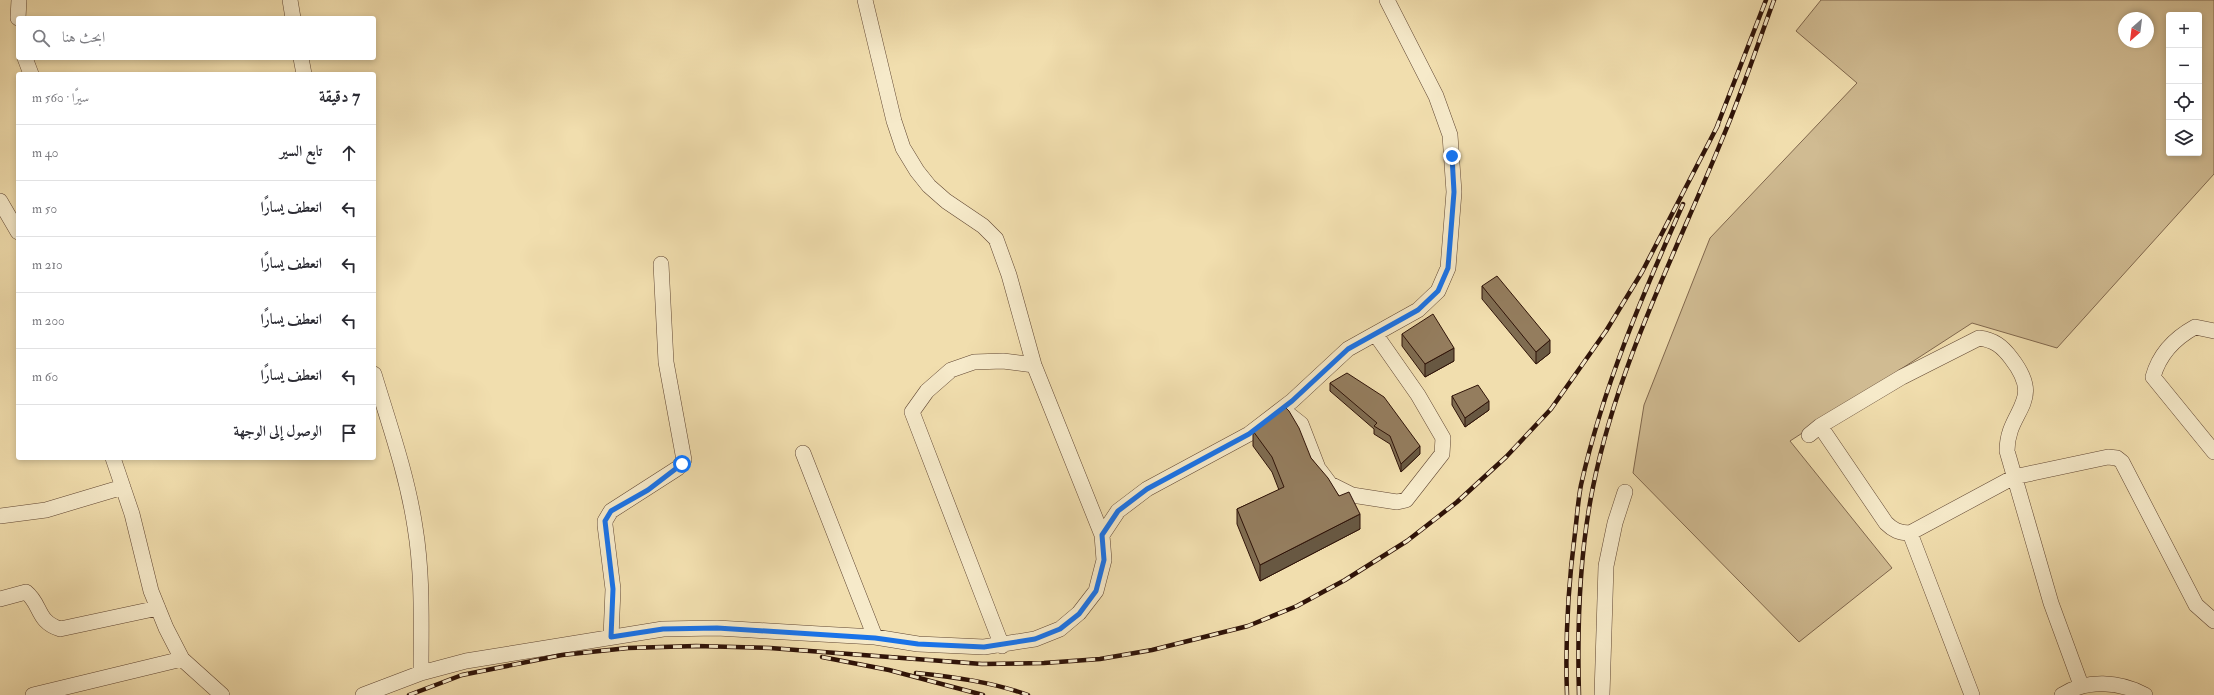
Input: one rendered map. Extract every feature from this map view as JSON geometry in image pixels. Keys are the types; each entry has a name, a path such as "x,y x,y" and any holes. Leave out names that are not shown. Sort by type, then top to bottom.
{"street":[{"path":"18,16 19,0"},
{"path":"290,0 293,16"},
{"path":"362,695 421,673 496,655 663,629 717,628 875,638 918,644 984,647 1002,646 1035,639 1060,629 1079,614 1096,591 1104,560 1102,535 1034,365 1009,275 996,239 983,226 946,201 929,186 917,171 903,148 894,122 865,0"},
{"path":"1102,535 1118,511 1147,489 1249,434 1282,409 1348,349 1376,335 1418,310 1438,291 1448,268 1454,192 1450,135 1445,117 1414,50 1387,0"},
{"path":"26,60 30,72"},
{"path":"301,60 304,72"},
{"path":"0,201 16,229"},
{"path":"611,637 613,589 605,521 611,511 678,468 684,460 666,362 661,264"},
{"path":"2214,331 2195,327 2184,333 2170,346 2157,364 2153,377 2214,452"},
{"path":"1282,409 1301,424 1318,468 1330,484 1352,495 1397,502 1406,500 1442,454 1444,438 1418,395 1376,335"},
{"path":"2081,685 2051,603 2014,477 2007,451 2007,438 2027,396 2026,384 2020,369 2003,348 1992,340 1979,338 1902,377 1815,431 1886,523 1893,530 1902,533 1910,533 2014,477 2108,457 2117,458 2122,462 2196,605 2214,621"},
{"path":"1002,646 912,412 927,391 951,370 974,362 1003,361 1034,365"},
{"path":"376,380 402,465 416,527 420,570 421,673"},
{"path":"803,453 875,638"},
{"path":"114,460 123,487 151,592 158,608 182,659 222,695"},
{"path":"0,516 46,510 123,487"},
{"path":"1602,695 1606,566 1615,523 1625,492"},
{"path":"1910,533 1972,695"},
{"path":"0,599 26,592 34,598 40,614 49,625 60,628 158,608"},
{"path":"33,695 182,659"},
{"path":"2062,695 2081,685 2118,685 2145,695"}],"shaded area":[{"path":"1821,0 2214,0 2214,174 2057,348 1972,323 1790,441 1892,568 1799,642 1633,473 1644,405 1710,238 1857,83 1796,31"}],"building":[{"path":"1497,276 1550,340 1536,352 1482,286"},
{"path":"1433,314 1454,348 1425,364 1402,334"},
{"path":"1347,373 1384,397 1420,446 1401,464 1390,436 1374,426 1377,423 1330,383"},
{"path":"1478,385 1489,401 1465,418 1452,396"},
{"path":"1284,406 1289,411 1299,428 1311,458 1328,478 1339,496 1349,492 1360,514 1260,565 1237,509 1284,487 1272,457 1253,431"}],"railway":[{"path":"1716,129 1766,0"},
{"path":"1579,695 1578,643 1582,565 1588,513 1604,441 1617,396 1633,352 1730,120 1774,0"},
{"path":"409,695 462,675 562,655 628,648 696,646 770,648 982,664 1044,663 1100,659 1152,650 1248,626 1297,606 1345,580 1407,541 1457,502 1506,457 1551,409 1606,331 1642,272 1718,125"},
{"path":"1567,695 1566,654 1569,593 1581,485 1600,413 1612,377 1653,273 1683,204"},
{"path":"822,657 889,670 983,695"},
{"path":"916,673 973,681 1014,690 1028,695"}],"route":[{"path":"682,464 648,490 611,511 605,521 613,589 610,621 611,637 663,629 717,628 875,638 918,644 984,647 1002,646 1035,639 1060,629 1079,614 1096,591 1104,560 1102,535 1118,511 1147,489 1249,434 1292,401 1348,349 1376,335 1418,310 1438,291 1448,268 1449,235 1454,192 1452,156"}]}
